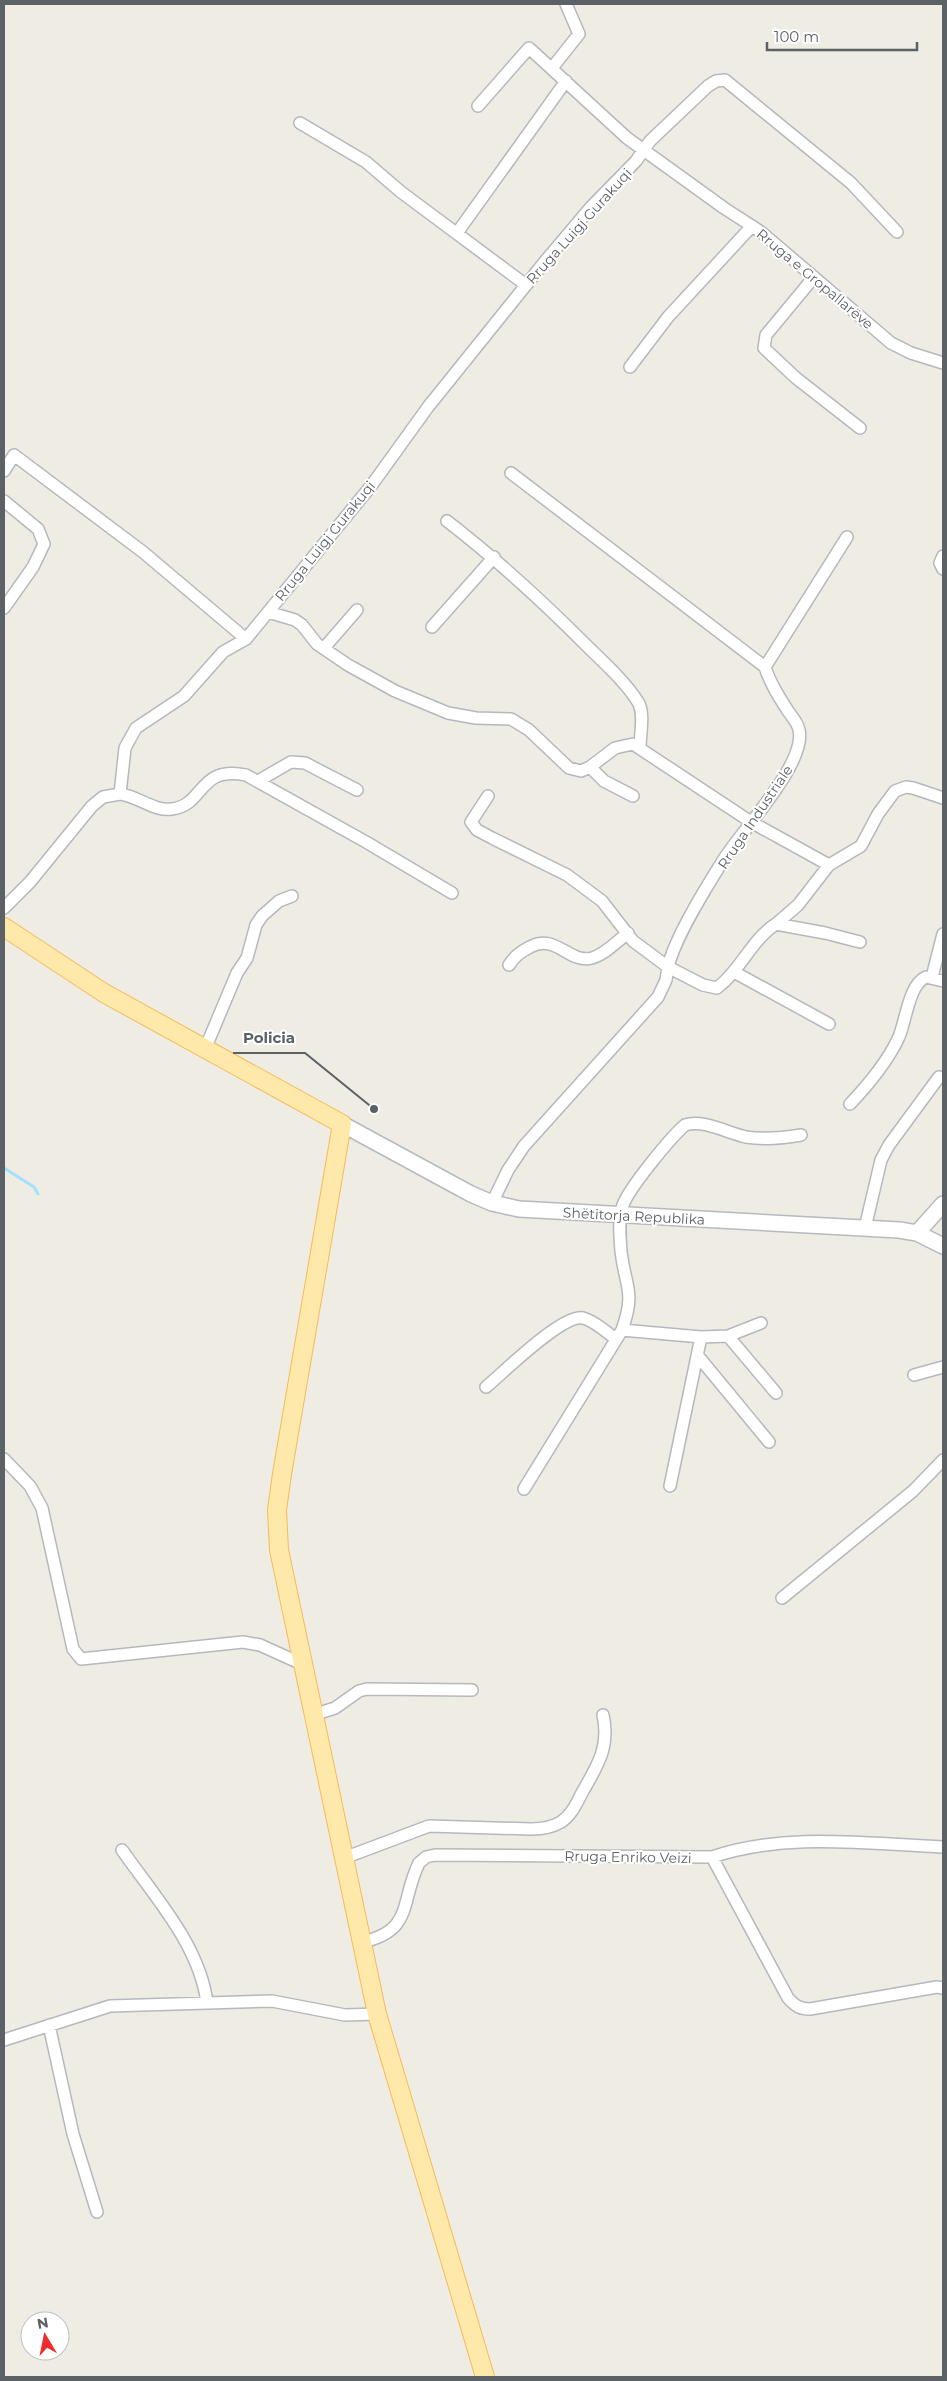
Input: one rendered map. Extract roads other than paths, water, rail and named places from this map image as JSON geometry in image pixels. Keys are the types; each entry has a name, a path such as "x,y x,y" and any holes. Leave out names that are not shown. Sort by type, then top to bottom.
{"main road":[{"path":"4,927 104,993 342,1124 282,1474 278,1510 279,1550 377,2014 485,2377"},
{"name":"Shëtitorja Republika","path":"342,1124 471,1194 492,1203 519,1208 620,1216 865,1228 917,1233 943,1246"},
{"path":"917,1233 943,1204"}],"street":[{"path":"552,68 580,34 566,4"},
{"name":"Rruga e Gropallarëve","path":"478,106 529,48 609,122 644,150 762,232 891,343 911,353 943,363"},
{"name":"Rruga Luigj Gurakuqi","path":"120,794 125,748 136,728 184,696 223,652 246,639 371,486 428,407 526,285 592,207 636,161 666,124 708,86 716,81 725,80 851,183 898,232"},
{"path":"457,234 566,81"},
{"path":"300,123 366,162 401,192 526,285"},
{"path":"630,367 668,317 752,226"},
{"path":"814,277 766,335 764,348 796,378 860,428"},
{"path":"4,471 14,455 143,552 246,639"},
{"name":"Rruga Industriale","path":"492,1203 508,1170 524,1146 658,997 683,931 724,858 785,775 794,759 800,739 796,723 772,685 765,667 511,473"},
{"path":"4,501 31,522 42,537 44,544 34,567 4,608"},
{"path":"447,521 494,557 602,660 639,703 641,718 640,747"},
{"path":"765,667 847,537"},
{"path":"943,556 940,563 943,569"},
{"path":"432,627 494,557"},
{"path":"324,648 357,610"},
{"path":"268,612 295,620 324,648 379,683 448,713 469,717 511,719 529,730 569,768 582,771 622,745 633,744 640,747 751,822 829,866"},
{"path":"258,781 296,762 305,763 358,790"},
{"path":"590,767 604,781 633,796"},
{"path":"4,908 30,882 92,806 103,797 120,794 136,797 164,809 173,809 190,800 206,782 224,773 246,775 258,781 452,893"},
{"path":"488,796 471,822 473,826 492,838 567,875 602,900 641,947 668,967 711,988 717,988 734,972 759,937 798,905 829,866 861,846 886,802 895,791 906,787 913,788 943,798"},
{"path":"205,1049 237,973 247,958 256,925 262,916 279,901 292,896"},
{"path":"776,924 860,942"},
{"path":"509,965 520,952 542,943 550,943 572,954 591,958 600,954 628,933"},
{"path":"850,1104 872,1078 898,1040 906,1012 918,982 926,977 938,979 943,934"},
{"path":"734,972 829,1024"},
{"path":"865,1228 881,1160 889,1145 939,1077"},
{"path":"524,1489 619,1334 630,1309 630,1294 621,1251 620,1216 629,1194 685,1125 698,1124 745,1137 771,1140 801,1135"},
{"path":"486,1387 566,1321 576,1318 584,1318 619,1334 701,1337 728,1336 762,1323"},
{"path":"728,1336 776,1392"},
{"path":"670,1486 701,1337"},
{"path":"698,1356 769,1442"},
{"path":"914,1375 943,1368"},
{"path":"4,1459 30,1486 42,1508 73,1648 81,1659 88,1660 243,1642 260,1644 302,1664"},
{"path":"782,1598 913,1491 943,1460"},
{"path":"313,1715 335,1708 358,1691 367,1689 472,1690"},
{"path":"344,1858 429,1826 531,1829 546,1828 560,1822 570,1813 600,1763 606,1741 603,1715"},
{"name":"Rruga Enriko Veizi","path":"362,1942 384,1936 394,1928 402,1917 419,1863 426,1857 435,1855 712,1857 727,1852 780,1842 807,1841 943,1847"},
{"path":"122,1850 194,1957 205,1984 207,2003"},
{"path":"712,1857 794,2006 810,2009 937,1987 943,1988"},
{"path":"4,2040 110,2006 272,2001 345,2015 377,2014"},
{"path":"49,2025 73,2134 97,2212"}],"waterway":[{"path":"4,1168 34,1187 38,1194"}],"place":[{"name":"Policia","path":"374,1109"}]}
